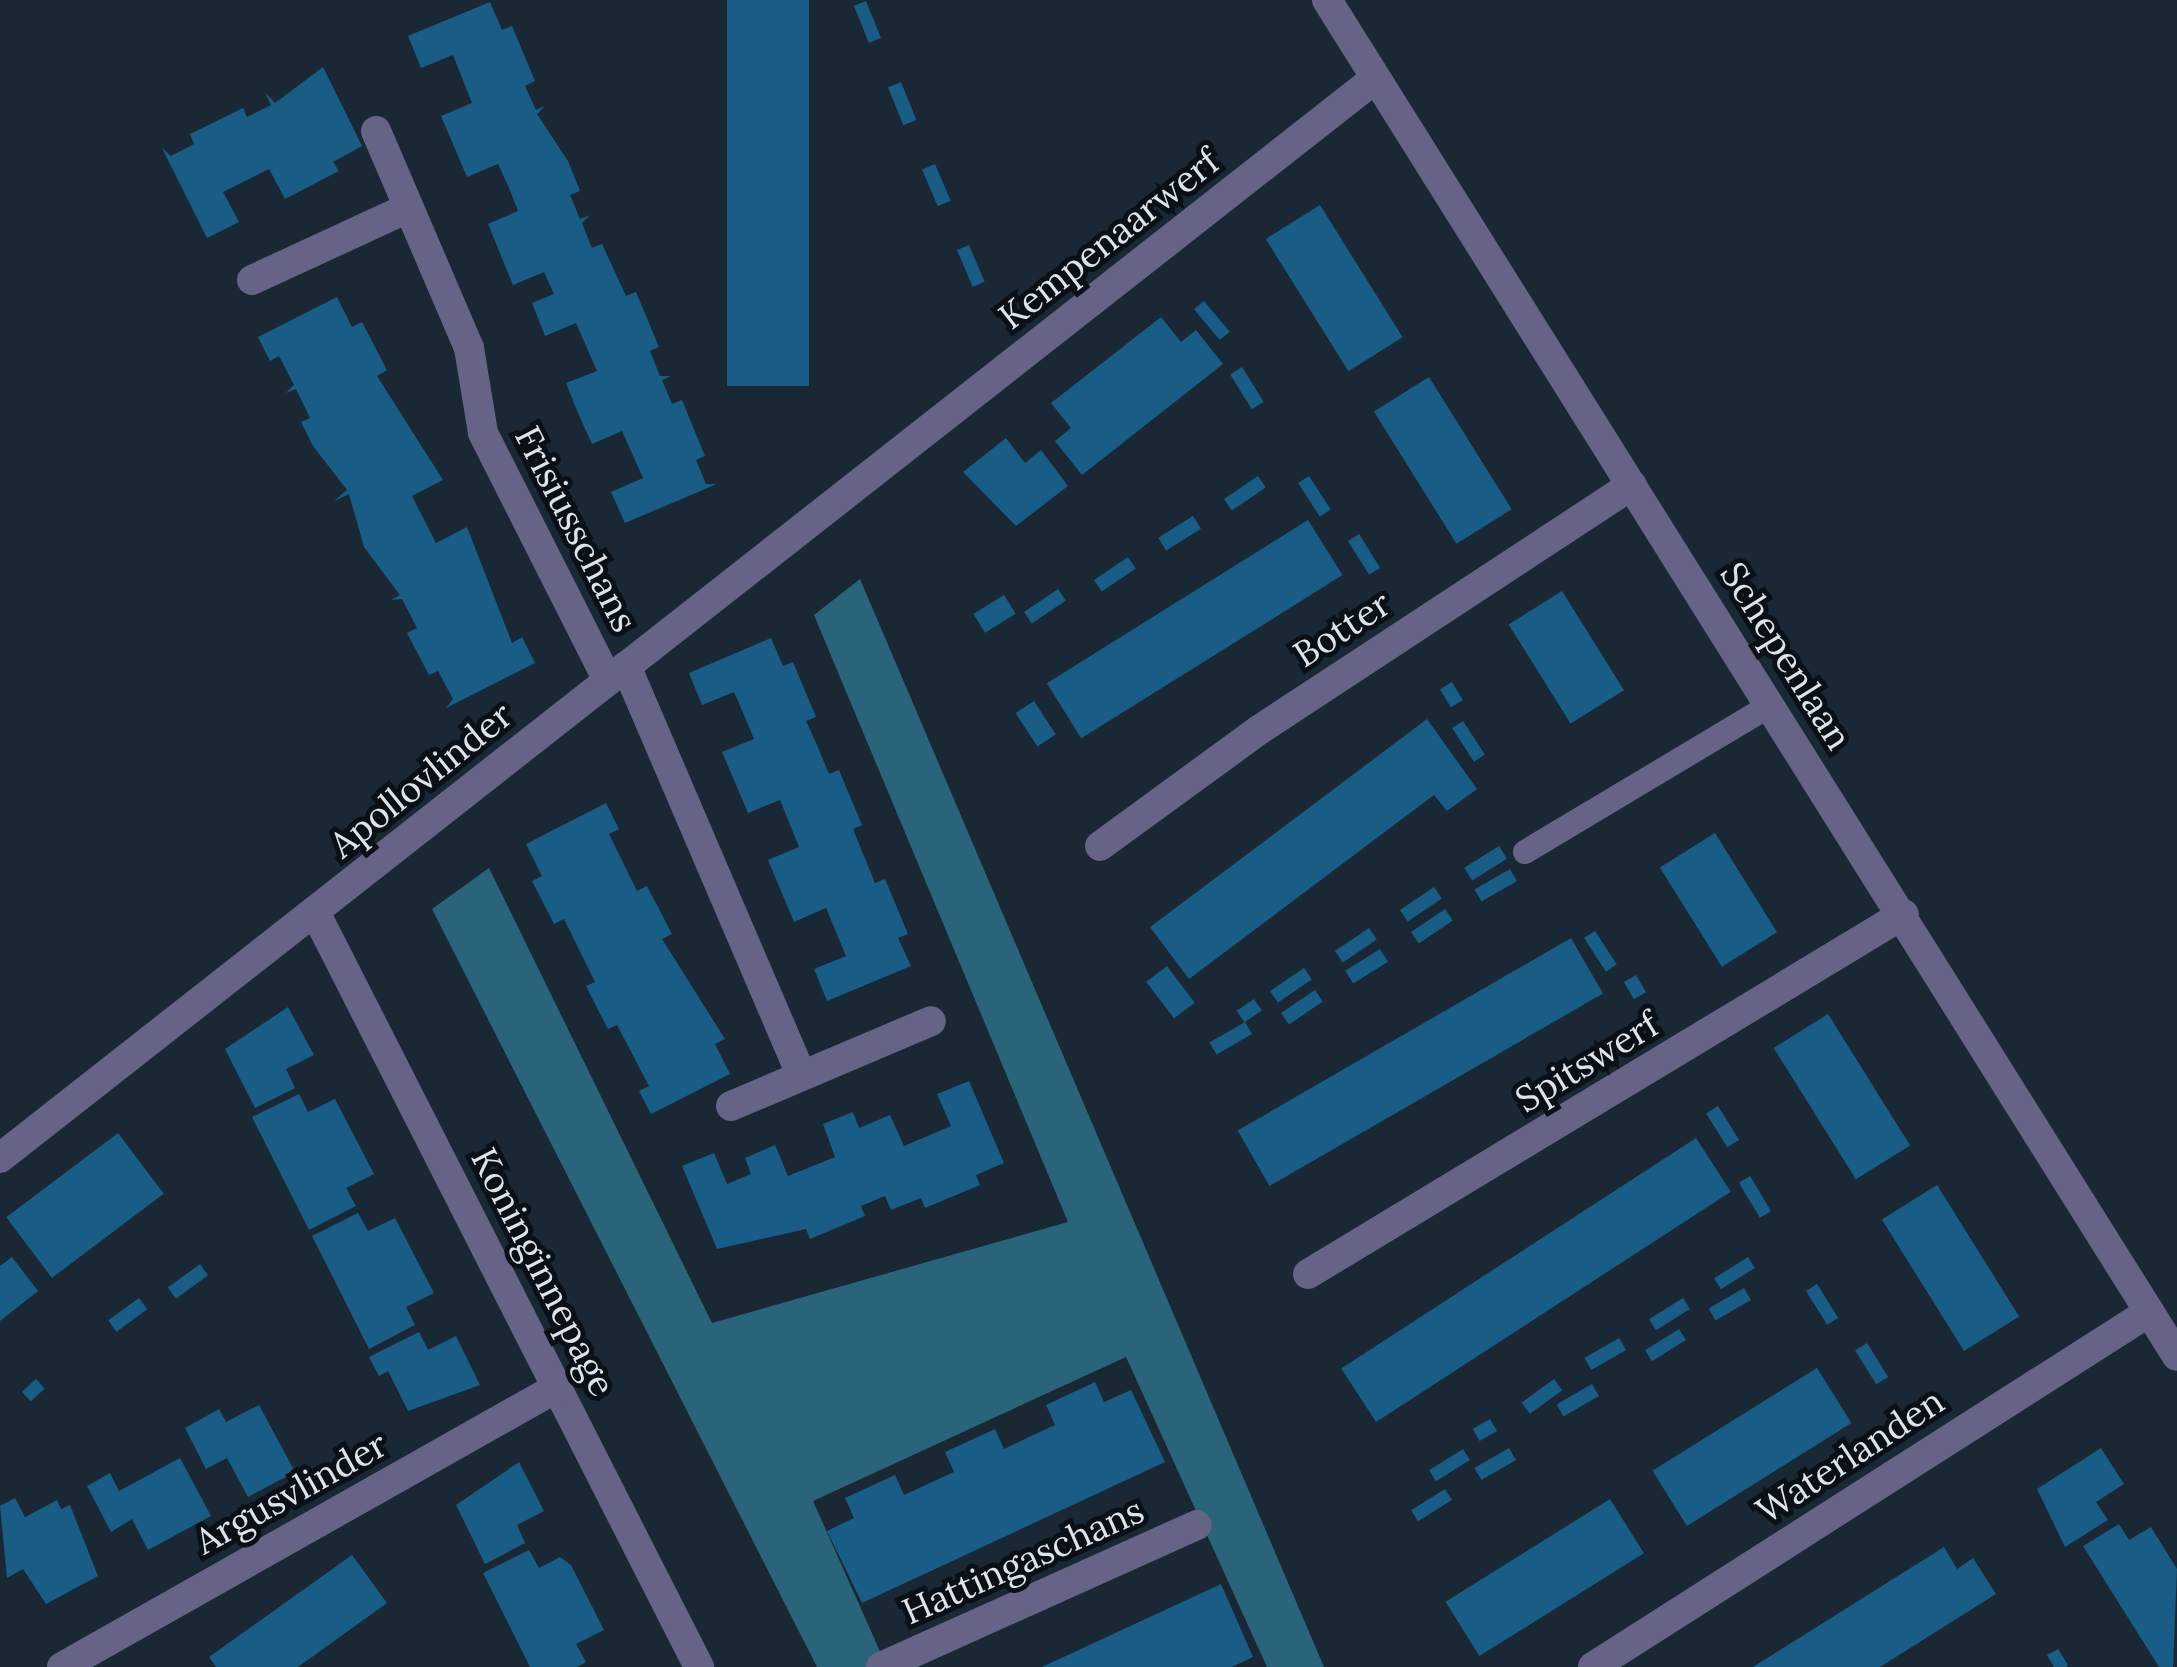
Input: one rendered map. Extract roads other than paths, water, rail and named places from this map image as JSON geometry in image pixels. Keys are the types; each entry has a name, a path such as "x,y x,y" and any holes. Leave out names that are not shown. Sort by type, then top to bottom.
{"street":[{"name":"Schepenlaan","path":"1327,0 2177,1355"},
{"name":"Kempenaarwerf","path":"890,461 1376,78"},
{"name":"Frisiusschans","path":"376,131 469,348 483,433 617,673 802,1075"},
{"path":"252,280 408,208"},
{"name":"Apollovlinder","path":"0,1158 890,461"},
{"name":"Botter","path":"1100,846 1259,730 1632,485"},
{"name":"Koninginnepage","path":"316,914 699,1667"},
{"name":"Spitswerf","path":"1308,1274 1904,914"},
{"path":"731,1106 931,1021"},
{"name":"Waterlanden","path":"1593,1667 2150,1312"},
{"name":"Argusvlinder","path":"62,1667 559,1387"},
{"name":"Hattingaschans","path":"890,1663 1197,1525"}],"lane":[{"path":"1525,852 1771,705"}],"water":[{"path":"860,579 1324,1667 1267,1667 1126,1357 813,1501 887,1667 817,1667 432,909 489,868 712,1323 1068,1222 814,615"}]}
